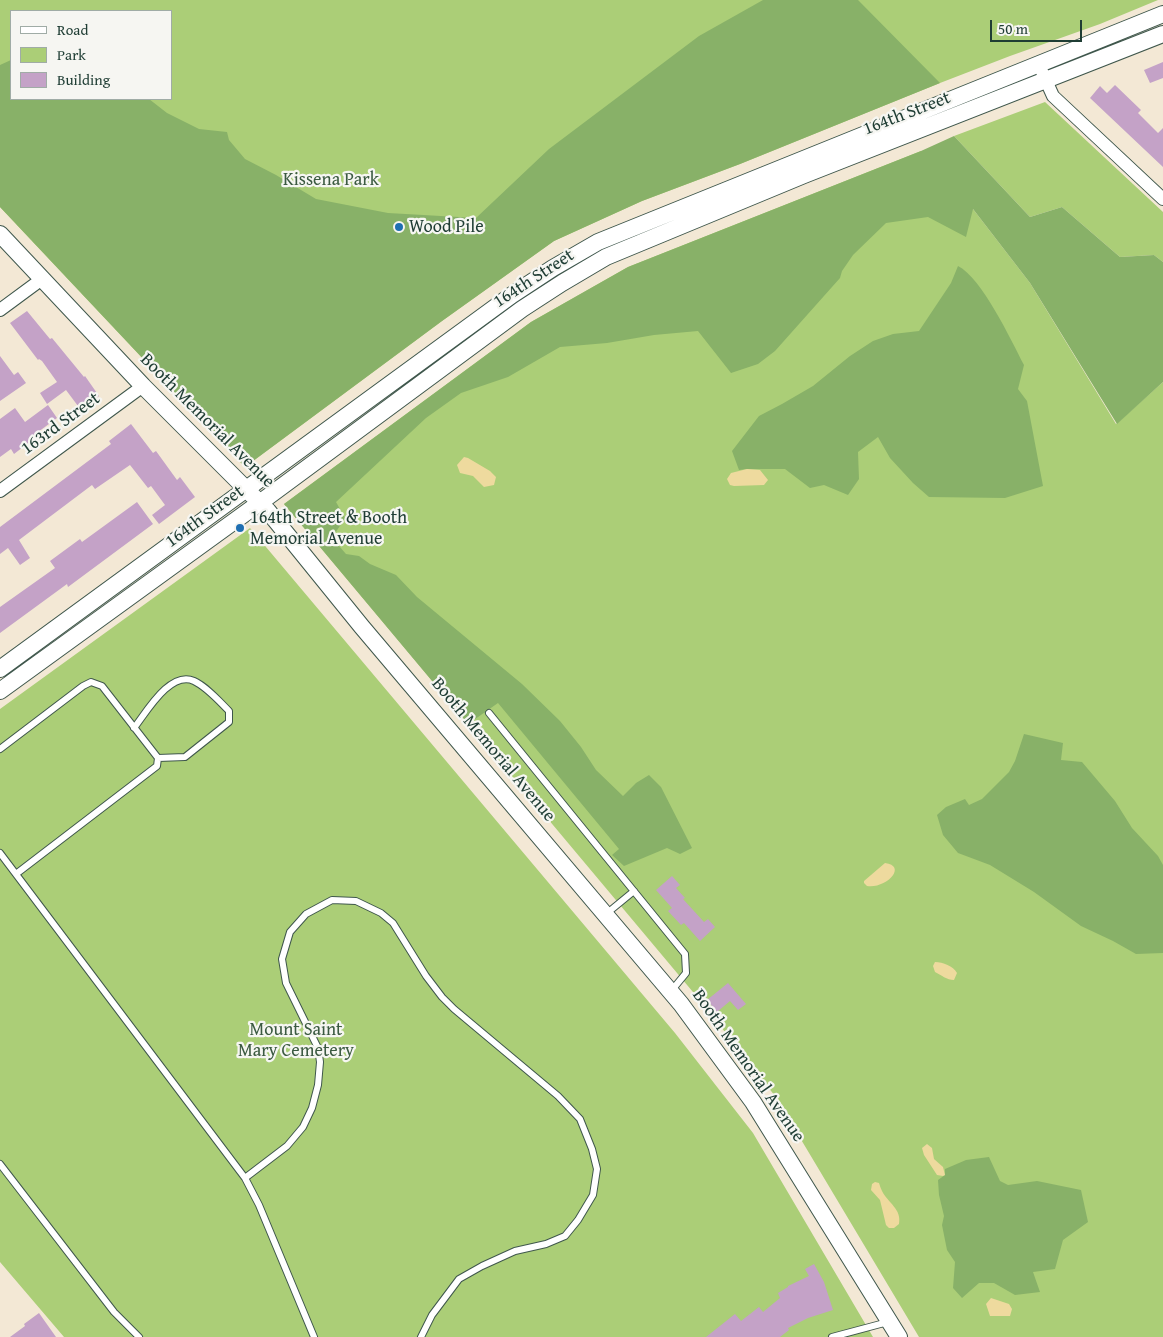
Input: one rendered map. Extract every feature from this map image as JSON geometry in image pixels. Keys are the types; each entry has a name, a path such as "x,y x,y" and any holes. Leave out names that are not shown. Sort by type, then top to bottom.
{"street":[{"name":"164th Street","path":"0,669 512,295 598,242 1039,66 1163,14"},
{"name":"164th Street","path":"0,691 522,309 562,282 606,258 804,175 1163,34"},
{"path":"1039,66 1053,96 1163,199"},
{"name":"Booth Memorial Avenue","path":"0,234 143,386 259,502 362,627 671,991 754,1102 899,1337"},
{"path":"0,310 42,279"},
{"name":"163rd Street","path":"0,491 143,386"}],"lane":[{"path":"134,728 165,688 176,680 193,680 213,694 229,711 229,722 185,757 158,758"},
{"path":"0,749 83,686 91,682 102,686 158,758 157,766 16,874"},
{"path":"489,713 685,954 686,973 671,991"},
{"path":"0,853 245,1178 259,1204 314,1337"},
{"path":"606,914 634,890"},
{"path":"245,1178 287,1146 303,1127 312,1108 318,1085 320,1062 318,1048 286,983 282,959 290,932 306,914 332,900 356,901 381,914 393,923 426,976 442,997 558,1096 580,1119 592,1149 597,1169 593,1196 565,1236 546,1244 515,1251 459,1279 432,1315 421,1337"},
{"path":"0,1164 114,1312 139,1337"},
{"path":"832,1337 890,1322"}],"green space":[{"name":"Kissena Park","path":"0,0 1158,0 1100,24 940,83 740,164 642,201 554,241 442,321 245,467 0,207"},
{"path":"763,0 858,0 940,83 740,164 642,201 554,241 442,321 245,467 0,207 0,65 10,60 10,100 150,100 167,113 199,129 227,132 229,140 245,159 316,199 388,213 476,218 549,149 699,36"},
{"path":"1045,102 1163,212 1163,262 1154,255 1120,257 1062,207 1030,217 954,136"},
{"path":"954,136 1030,217 1062,207 1120,257 1154,255 1163,262 1163,382 1117,424 1030,283 973,209 966,237 928,217 886,223 853,255 842,271 840,278 775,351 758,364 731,373 698,331 560,347 508,377 461,393 426,418 336,502 345,518 332,538 346,554 359,556 370,564 396,575 417,597 522,684 560,721 581,747 596,770 623,796 636,783 649,775 661,787 692,848 680,854 667,848 624,866 612,855 619,849 498,703 468,724 284,504 531,322 628,267 921,151"},
{"path":"921,151 973,209 1030,283 1116,424 1163,382 1163,1337 919,1337 775,1096 703,1004 284,504 531,322 628,267"},
{"path":"958,266 977,283 986,296 1024,365 1018,389 1027,401 1043,486 1005,498 929,497 890,458 878,437 858,452 859,479 848,495 824,485 810,488 785,469 739,470 732,451 759,416 813,386 850,356 873,341 893,334 919,331 951,283"},
{"name":"Mount Saint Mary Cemetery","path":"250,528 675,1033 753,1133 873,1337 64,1337 0,1262 0,709"},
{"path":"1024,734 1063,743 1061,760 1082,762 1115,801 1132,828 1158,856 1163,865 1163,953 1136,954 1081,926 1034,892 990,865 958,853 943,835 937,815 946,807 965,799 969,805 982,799 1009,772 1015,761"},
{"path":"989,1157 1000,1181 1008,1185 1037,1181 1081,1190 1088,1222 1063,1240 1055,1269 1033,1272 1040,1292 1015,1295 994,1283 979,1283 962,1298 953,1288 955,1262 947,1250 942,1225 944,1216 938,1180 945,1175 945,1169 966,1160"}],"sand":[{"path":"464,457 490,471 496,477 494,485 484,487 473,476 460,473 457,465"},
{"path":"747,469 760,470 768,480 764,485 730,485 727,479 731,473"},
{"path":"885,863 895,868 892,877 881,884 867,886 864,881"},
{"path":"935,962 953,968 957,973 954,980 935,972 933,966"},
{"path":"927,1144 932,1148 934,1159 943,1167 945,1175 937,1175 924,1155 922,1148"},
{"path":"875,1182 879,1183 885,1195 897,1210 899,1224 894,1228 889,1228 886,1225 880,1200 871,1190 872,1184"},
{"path":"991,1298 1009,1304 1012,1309 1010,1316 990,1316 986,1304"}],"building":[{"path":"1163,62 1163,78 1150,83 1144,70"},
{"path":"1115,85 1141,110 1138,113 1158,133 1163,128 1163,167 1090,98 1100,86 1107,93"},
{"path":"27,311 85,376 99,396 81,410 66,390 47,404 40,393 57,382 10,323"},
{"path":"0,356 14,375 18,372 26,383 0,401"},
{"path":"48,405 57,418 34,435 36,437 14,454 11,449 0,457 0,419 15,408 25,422"},
{"path":"131,424 153,453 156,451 177,480 180,477 195,497 159,524 152,515 165,505 151,486 148,488 130,465 95,489 92,485 19,540 30,558 20,565 8,548 0,554 0,527 111,444 109,441"},
{"path":"137,502 153,524 68,587 67,584 0,633 0,607 55,568 50,561 80,539 82,542"},
{"path":"672,876 680,885 676,888 685,898 683,899 704,922 708,919 715,927 700,941 684,923 681,925 668,911 672,908 656,890"},
{"path":"728,983 746,1004 738,1010 730,1001 717,1012 707,1000"},
{"path":"814,1264 824,1282 833,1310 808,1318 788,1328 789,1330 780,1337 706,1337 735,1314 741,1321 759,1307 763,1312 780,1298 778,1293 809,1276 805,1269"},
{"path":"39,1313 56,1337 10,1337 25,1326 24,1324"}],"place":[{"name":"Wood Pile","path":"399,227"},
{"name":"164th Street & Booth Memorial Avenue","path":"240,528"}]}
